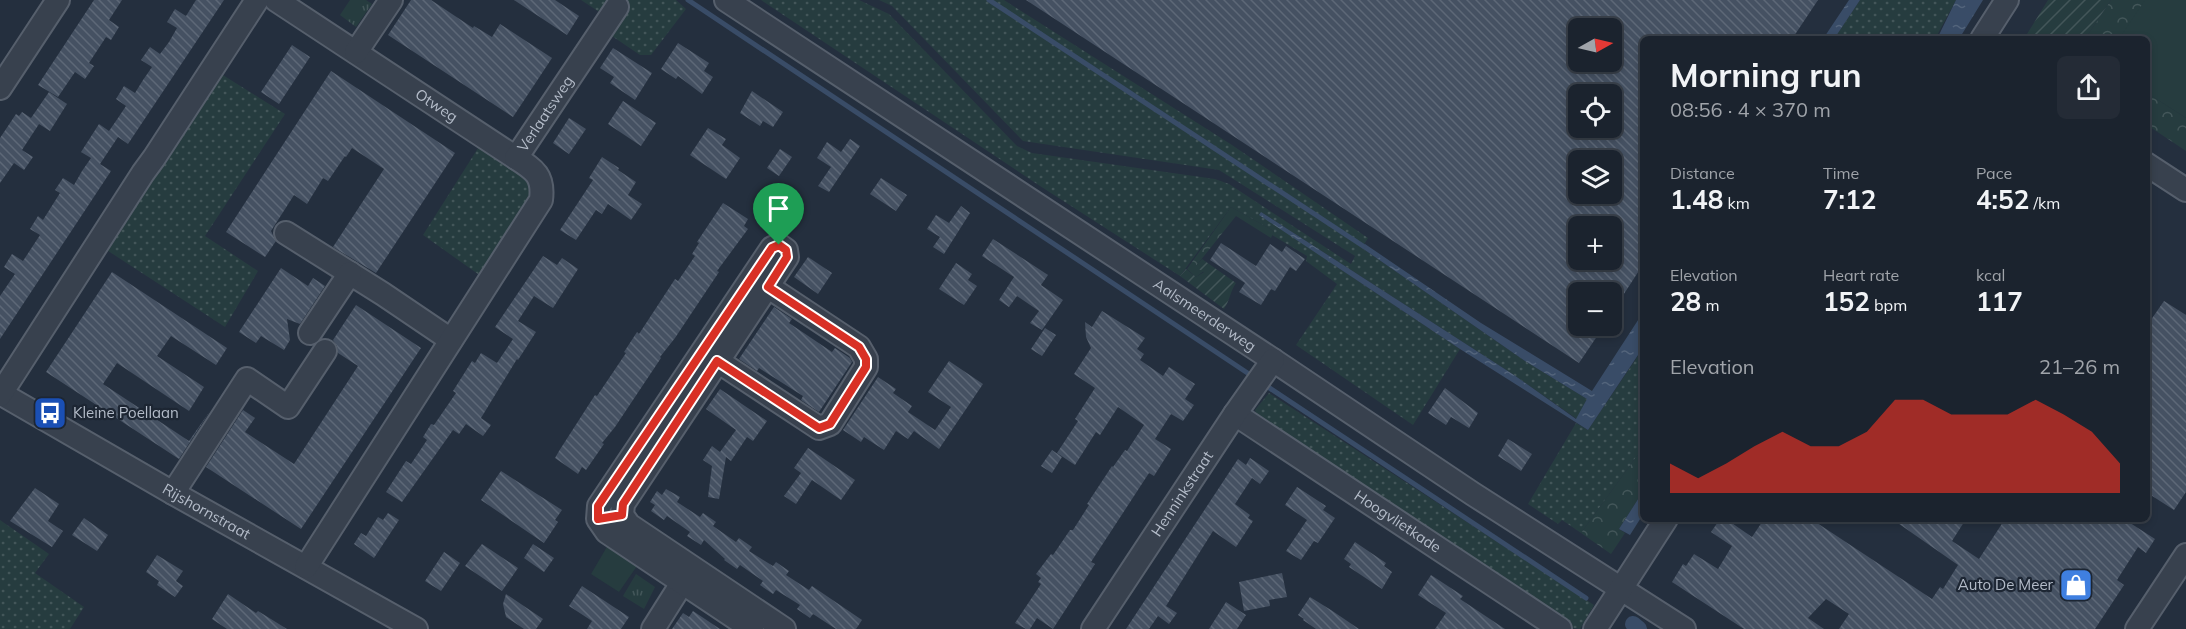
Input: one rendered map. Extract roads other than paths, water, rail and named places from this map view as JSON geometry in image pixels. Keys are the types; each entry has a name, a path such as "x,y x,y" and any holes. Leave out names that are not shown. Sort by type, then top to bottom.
{"street":[{"path":"2,78 58,0"},
{"path":"0,394 257,0"},
{"name":"Otweg","path":"276,0 516,158"},
{"path":"356,52 391,0"},
{"name":"Aalsmeerderweg","path":"726,0 1264,373 1464,488 1684,629"},
{"path":"1984,36 2007,0"},
{"name":"Verlaatsweg","path":"306,567 542,200 543,187 535,170 516,158 617,8"},
{"path":"2150,167 2186,190"},
{"path":"286,233 451,340"},
{"path":"310,333 350,273"},
{"path":"710,356 819,428 830,424 866,367 866,359 859,347 760,282 710,356 598,506 598,519 607,532 784,629"},
{"path":"173,493 247,379 288,406 325,351"},
{"path":"710,356 623,504 622,515 629,525 687,576 752,629"},
{"name":"Henninkstraat","path":"1093,629 1264,373"},
{"name":"Rijshornstraat","path":"0,394 416,629"},
{"name":"Hoogvlietkade","path":"1235,414 1560,629"},
{"path":"598,519 622,515"},
{"path":"1595,629 1664,522"},
{"path":"2138,629 2186,555"},
{"path":"653,629 687,576"}],"water":[{"path":"1849,0 1860,0 1836,36 1825,36"},
{"path":"1956,0 1983,0 1961,36 1938,36"},
{"path":"1261,212 1514,375 1576,419 1587,399 1525,361 1362,248 1365,244 1481,323 1592,391 1640,317 1640,352 1588,430 1460,349 1259,215"},
{"path":"1640,496 1640,519 1630,535 1619,529"}],"waterway":[{"path":"688,0 1255,378"},
{"path":"989,0 1363,246"},
{"path":"1262,383 1586,598"},
{"path":"1633,624 1639,629"}],"place":[{"name":"Kleine Poellaan","path":"50,413"},
{"name":"Auto De Meer","path":"2076,585"}]}
